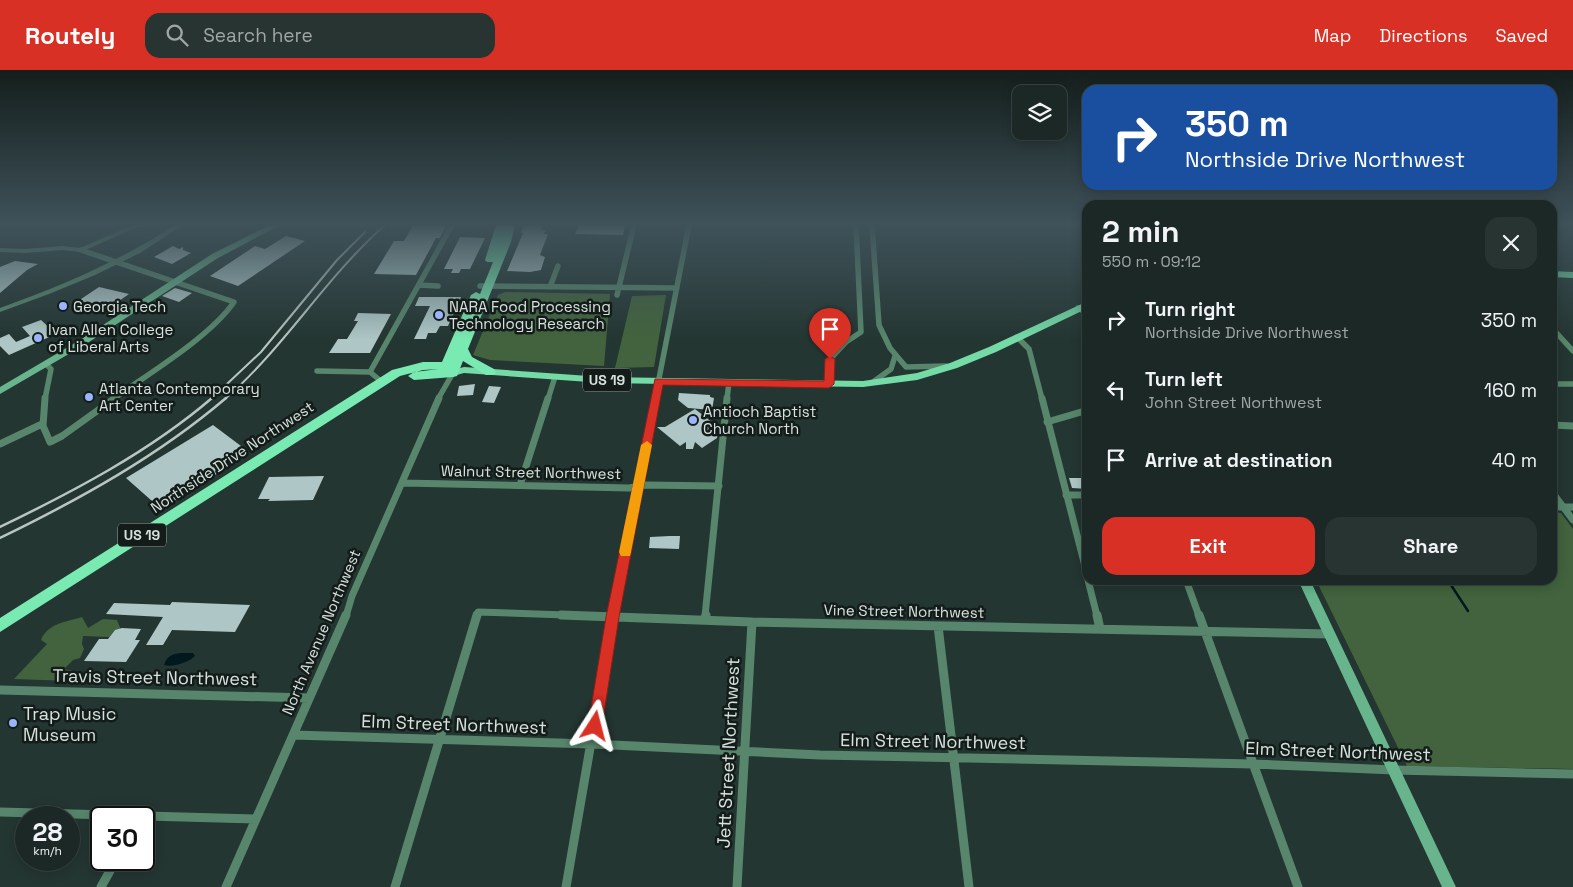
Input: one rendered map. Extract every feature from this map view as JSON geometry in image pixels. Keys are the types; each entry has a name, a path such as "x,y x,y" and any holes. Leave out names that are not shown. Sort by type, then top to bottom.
{"highway":[{"name":"North Avenue Northwest","path":"453,369 464,349 491,263"},
{"name":"North Avenue Northwest","path":"453,369 461,332 495,263"},
{"path":"425,366 444,351 461,332"},
{"path":"464,349 467,359 490,372"},
{"name":"Northside Drive Northwest","path":"0,626 396,373 425,366 453,369"},
{"name":"Northside Drive Northwest","path":"382,382 453,369"}],"main road":[{"path":"0,391 83,342 203,263"},
{"path":"1557,274 1573,275"},
{"name":"Northside Drive Northwest","path":"453,369 555,377 659,381 871,383 918,376 949,366 1082,306"},
{"path":"1306,585 1449,887"}],"street":[{"path":"0,310 42,295 114,263"},
{"path":"46,364 51,369 42,424 46,438 50,442 62,436 172,358 200,335 234,302 120,263"},
{"path":"370,372 431,263"},
{"path":"617,295 624,263"},
{"path":"566,887 592,744 612,617 682,263"},
{"path":"829,384 830,359 846,342 861,332 858,263"},
{"path":"875,263 879,325 895,356 906,367 949,366"},
{"path":"550,287 558,266"},
{"path":"419,285 438,286"},
{"path":"484,286 677,288"},
{"path":"1557,333 1573,351"},
{"path":"1017,337 1028,349 1082,556"},
{"path":"871,383 890,372 894,367 895,356"},
{"name":"North Avenue Northwest","path":"226,887 443,388 453,369"},
{"name":"North Avenue Northwest","path":"443,388 453,369"},
{"path":"317,371 370,372 382,382"},
{"path":"520,485 555,377"},
{"path":"705,620 729,382"},
{"path":"1557,384 1573,384"},
{"path":"1047,422 1082,412"},
{"path":"0,444 42,424"},
{"path":"1557,426 1573,426"},
{"name":"Walnut Street Northwest","path":"403,483 629,488 719,486"},
{"path":"1066,495 1082,495"},
{"path":"1557,498 1573,520"},
{"path":"1557,507 1573,507"},
{"path":"1089,585 1100,629"},
{"path":"1188,585 1298,887"},
{"name":"Vine Street Northwest","path":"440,740 478,612 752,622 1330,634"},
{"name":"Jett Street Northwest","path":"737,887 752,622"},
{"path":"938,626 969,887"},
{"name":"Travis Street Northwest","path":"0,690 309,698"},
{"name":"Elm Street Northwest","path":"293,736 592,744 820,755 1253,764 1394,770 1573,774"},
{"path":"395,887 440,740"},
{"path":"0,812 90,815"},
{"path":"155,816 255,819"},
{"path":"101,887 110,871"}],"green space":[{"path":"505,292 610,294 604,366 490,360 473,355 498,295"},
{"path":"666,295 654,367 615,368 632,296"},
{"path":"1557,512 1561,513 1573,529 1573,769 1407,766 1318,585 1557,585"},
{"path":"82,617 88,628 103,619 117,620 121,630 115,630 109,637 83,636 82,644 84,649 80,658 73,660 64,669 77,672 71,681 14,679 47,644 41,640 48,630 58,624"}],"water":[{"path":"193,653 195,656 185,662 171,666 164,665 166,660 172,655"}],"building":[{"path":"10,263 38,264 27,270 0,293 0,267"},
{"path":"229,263 272,263 238,286 210,276"},
{"path":"381,263 422,263 416,275 374,274"},
{"path":"447,263 473,263 470,269 461,269 459,273 451,273 453,269 444,269"},
{"path":"510,263 543,263 541,270 530,272 507,271"},
{"path":"99,287 129,294 109,308 78,301"},
{"path":"175,288 192,293 179,302 162,296"},
{"name":"NARA Food Processing Technology Research","path":"419,297 461,297 448,326 440,326 436,333 428,333 426,339 414,339 430,306 415,306"},
{"path":"358,313 391,314 370,353 329,353 338,339 347,339 358,321 354,321"},
{"name":"Ivan Allen College of Liberal Arts","path":"41,320 56,334 9,355 0,346 0,338 9,334 16,342 30,336 22,327"},
{"path":"475,384 473,395 457,396 459,386"},
{"path":"489,386 501,387 494,403 482,402"},
{"path":"679,393 710,395 710,397 714,398 712,410 688,408 678,400"},
{"name":"Antioch Baptist Church North","path":"695,409 718,427 717,438 702,448 695,442 693,449 686,449 686,442 680,446 657,427 665,427"},
{"path":"213,425 245,449 232,458 237,461 161,509 126,478"},
{"path":"324,476 313,500 268,501 270,499 258,499 269,477"},
{"path":"1069,478 1082,478 1082,489 1072,488"},
{"path":"680,536 679,549 649,548 650,537"},
{"path":"172,602 250,605 235,632 172,630 163,645 146,645 163,617 106,614 114,603 170,605"},
{"path":"122,628 141,629 135,640 140,640 126,662 84,661 99,639 108,639 115,630"}],"waterway":[{"path":"1451,585 1468,611"}],"railway":[{"path":"211,399 261,352 334,263"},
{"path":"225,399 267,357 347,263"},
{"path":"0,527 83,485 137,453 188,418 212,398"},
{"path":"0,538 60,508 146,458 226,398"}],"slow traffic":[{"path":"625,552 647,445"}],"place":[{"name":"Georgia Tech","path":"63,306"},
{"name":"NARA Food Processing Technology Research","path":"439,315"},
{"name":"Ivan Allen College of Liberal Arts","path":"38,338"},
{"name":"Atlanta Contemporary Art Center","path":"89,397"},
{"name":"Antioch Baptist Church North","path":"693,420"},
{"name":"Trap Music Museum","path":"13,723"}],"route":[{"path":"595,726 612,617 659,381 829,384 830,359"}]}
